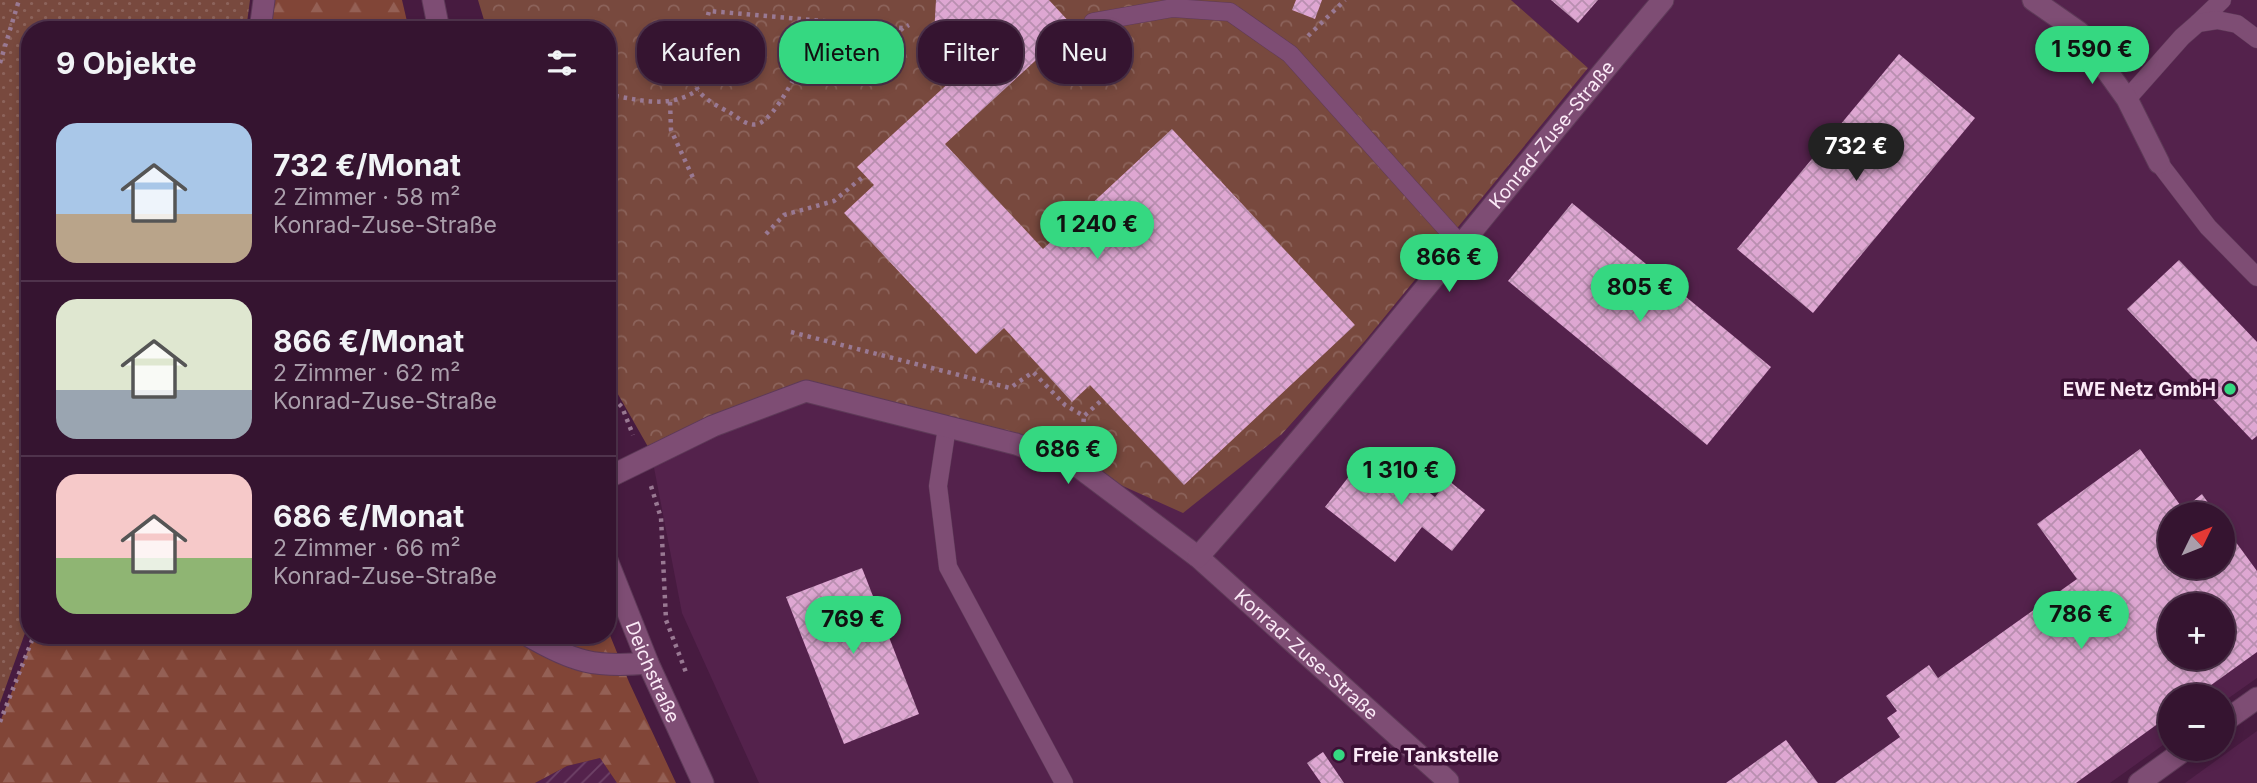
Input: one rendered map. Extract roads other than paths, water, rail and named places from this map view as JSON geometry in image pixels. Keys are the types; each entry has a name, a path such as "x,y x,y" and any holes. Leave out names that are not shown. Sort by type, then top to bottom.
{"street":[{"path":"261,21 264,0"},
{"path":"433,0 437,21"},
{"name":"Konrad-Zuse-Straße","path":"1198,557 1291,452 1664,0"},
{"path":"2033,0 2079,32 2127,99 2159,163"},
{"name":"Konrad-Zuse-Straße","path":"616,474 713,426 806,391 1016,444 1080,468 1198,557 1448,781"},
{"name":"Deichstraße","path":"616,583 648,663 703,783"},
{"path":"545,644 579,661 613,667 648,663"},
{"path":"2235,714 2257,698"},
{"path":"2139,783 2169,761"}],"lane":[{"path":"2127,99 2182,37 2222,0"},
{"path":"1099,21 1172,8 1230,12 1290,54 1461,245"},
{"path":"2198,23 2217,20 2236,24 2257,39"},
{"path":"2159,163 2208,228 2257,277"},
{"path":"947,427 938,486 948,567 1064,783"}],"place":[{"name":"EWE Netz GmbH","path":"2230,389"},
{"name":"Freie Tankstelle","path":"1339,755"}]}
